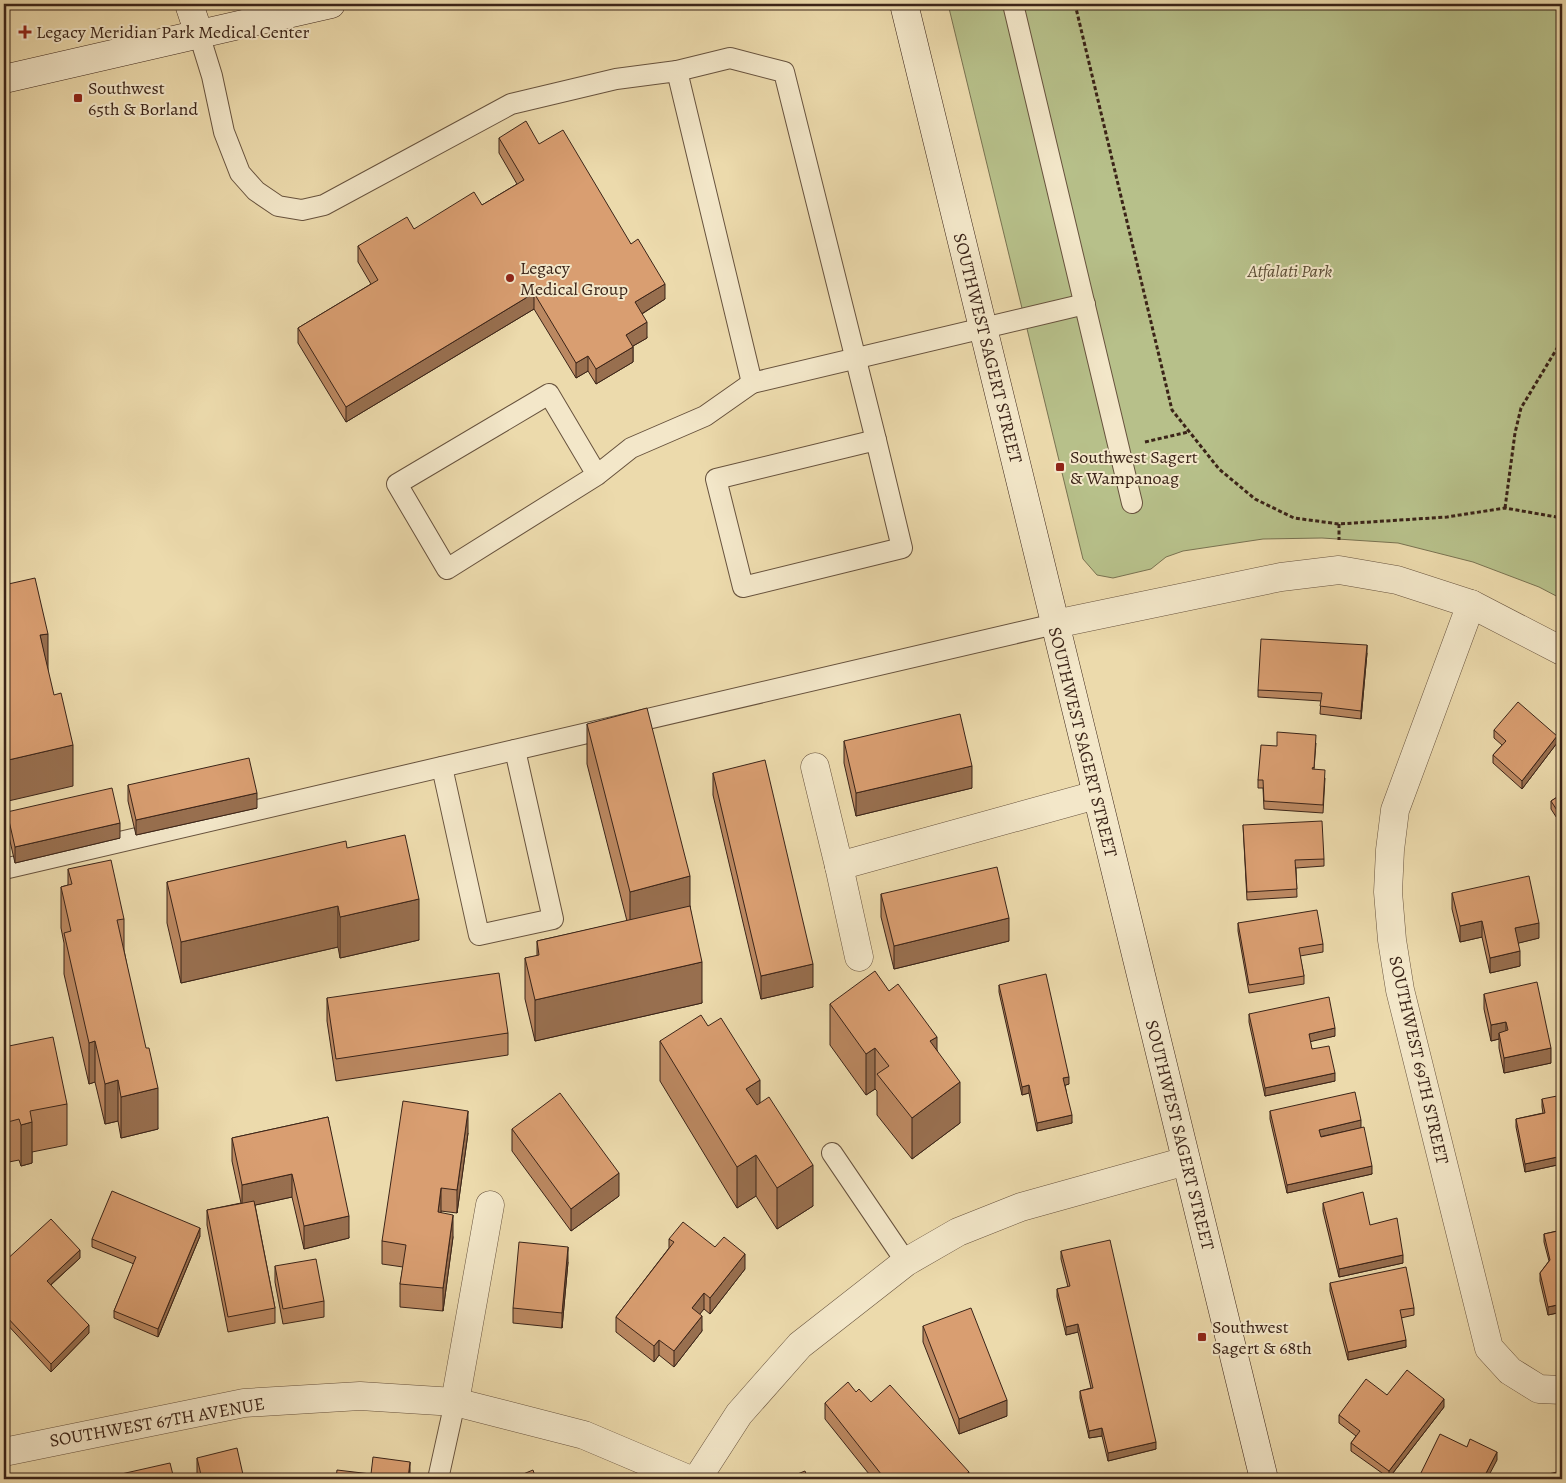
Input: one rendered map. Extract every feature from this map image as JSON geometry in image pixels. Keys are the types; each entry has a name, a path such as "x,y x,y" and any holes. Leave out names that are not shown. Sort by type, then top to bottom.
{"street":[{"path":"189,4 198,34"},
{"path":"4,79 332,4"},
{"name":"SOUTHWEST SAGERT STREET","path":"904,4 1264,1479"},
{"path":"1055,624 1281,577 1339,570 1397,580 1471,604 1562,651"},
{"name":"SOUTHWEST 69TH STREET","path":"1471,604 1395,810 1390,850 1388,892 1392,940 1400,990 1490,1348 1510,1371 1539,1389 1562,1390"},
{"path":"815,767 859,957"},
{"path":"839,866 1096,795"},
{"path":"697,1479 739,1414 800,1345 906,1262 958,1232 1021,1207 1186,1161"},
{"path":"455,1402 490,1205"},
{"name":"SOUTHWEST 67TH AVENUE","path":"4,1452 244,1403 360,1396 455,1402 584,1435 688,1479"}],"lane":[{"path":"1013,4 1132,503"},
{"path":"198,34 212,76 224,132 240,172 256,191 278,206 302,210 324,205 511,104 616,79 677,71 730,58 784,72 856,359 876,440 902,548 743,587 716,479 876,440"},
{"path":"677,71 752,383"},
{"path":"597,475 549,394 396,484 447,569 597,475 631,448 705,416 752,383 1085,304"},
{"path":"4,869 1055,624"},
{"path":"442,767 479,935 553,919 515,750"},
{"path":"832,1153 906,1262"},
{"path":"438,1479 455,1402"}],"path":[{"path":"1075,4 1172,410 1219,469 1255,499 1294,518 1339,524 1447,517 1505,508 1562,518"},
{"path":"1505,508 1515,434 1522,408 1562,340"},
{"path":"1119,448 1188,432"}],"green space":[{"name":"Atfalati Park","path":"948,4 1562,4 1562,599 1539,587 1473,562 1398,543 1322,538 1263,539 1183,551 1166,557 1151,569 1113,578 1097,575 1083,559"}],"building":[{"name":"Legacy Medical Group","path":"526,121 539,144 563,130 631,244 638,239 665,284 635,302 647,322 626,335 633,347 596,369 588,356 576,363 534,293 346,407 298,328 378,280 358,246 407,217 414,229 474,192 482,205 524,180 499,138"},
{"path":"35,578 48,634 40,635 54,695 61,693 73,745 4,761 4,585"},
{"path":"1261,639 1367,645 1361,711 1320,706 1322,693 1258,690"},
{"path":"1518,702 1557,736 1522,781 1493,755 1506,741 1494,730"},
{"path":"647,708 690,876 630,892 587,724"},
{"path":"960,714 972,766 856,793 844,741"},
{"path":"1277,732 1316,735 1314,768 1312,769 1325,770 1323,805 1264,801 1263,780 1258,780 1261,745 1277,746"},
{"path":"249,758 257,793 136,820 128,785"},
{"path":"765,760 813,964 761,976 713,773"},
{"path":"112,788 120,823 15,847 7,812"},
{"path":"1562,794 1562,818 1551,801"},
{"path":"1322,821 1324,859 1295,860 1297,889 1247,892 1243,825"},
{"path":"405,835 419,899 340,917 338,906 181,942 167,882 346,841 347,848"},
{"path":"111,860 124,919 117,920 146,1048 149,1048 158,1088 121,1097 118,1080 105,1084 95,1041 89,1043 64,933 71,931 61,887 72,884 68,869"},
{"path":"997,867 1009,918 894,946 881,894"},
{"path":"1529,876 1539,923 1515,928 1520,951 1490,958 1482,921 1460,926 1452,893"},
{"path":"690,906 702,962 535,1000 525,958 539,955 537,941"},
{"path":"1317,910 1323,944 1299,948 1304,976 1249,985 1238,923"},
{"path":"875,971 889,991 898,984 937,1037 930,1041 960,1082 912,1118 877,1074 889,1066 875,1048 866,1054 830,1004"},
{"path":"499,973 508,1033 336,1059 327,998"},
{"path":"1046,974 1069,1077 1063,1078 1072,1115 1037,1123 1029,1085 1022,1087 999,985"},
{"path":"1537,982 1551,1048 1504,1058 1499,1033 1508,1030 1506,1022 1491,1025 1484,994"},
{"path":"1329,997 1335,1028 1309,1034 1312,1049 1329,1046 1335,1073 1265,1088 1249,1014"},
{"path":"701,1015 708,1026 721,1018 760,1080 746,1089 757,1105 769,1097 813,1165 777,1188 756,1155 737,1167 660,1041"},
{"path":"53,1037 67,1104 30,1111 32,1122 21,1125 19,1119 4,1123 4,1047"},
{"path":"1355,1092 1361,1120 1319,1130 1321,1137 1364,1127 1372,1166 1287,1185 1270,1111"},
{"path":"560,1093 619,1173 571,1209 512,1129"},
{"path":"1562,1095 1562,1139 1558,1140 1562,1156 1525,1164 1516,1119 1545,1113 1542,1099"},
{"path":"403,1101 468,1111 457,1190 441,1188 438,1212 453,1215 443,1288 400,1284 406,1245 382,1241"},
{"path":"328,1117 349,1216 304,1226 292,1174 242,1185 232,1138"},
{"path":"112,1191 200,1228 158,1329 114,1311 136,1257 92,1239"},
{"path":"1363,1192 1370,1225 1397,1218 1403,1255 1339,1269 1323,1203"},
{"path":"254,1201 275,1308 228,1317 207,1210"},
{"path":"51,1219 80,1250 47,1281 89,1325 51,1364 4,1314 4,1262"},
{"path":"683,1222 715,1247 724,1237 745,1254 710,1298 704,1293 692,1308 702,1316 674,1351 659,1340 654,1346 616,1317 674,1242 669,1239"},
{"path":"1562,1230 1562,1304 1548,1307 1540,1273 1550,1260 1544,1234"},
{"path":"1110,1240 1156,1442 1108,1453 1102,1428 1089,1431 1080,1391 1093,1388 1078,1324 1066,1327 1057,1289 1070,1286 1061,1251"},
{"path":"519,1242 568,1247 562,1313 513,1308"},
{"path":"316,1259 324,1301 283,1309 275,1266"},
{"path":"1406,1267 1414,1308 1400,1310 1406,1340 1348,1352 1330,1283"},
{"path":"971,1308 1007,1400 959,1419 923,1326"},
{"path":"1407,1370 1444,1399 1389,1471 1351,1443 1360,1431 1339,1415 1366,1379 1387,1395"},
{"path":"848,1382 856,1392 859,1389 871,1402 890,1385 969,1472 960,1479 885,1479 825,1403"},
{"path":"1440,1434 1467,1447 1470,1439 1497,1452 1483,1479 1418,1479"},
{"path":"237,1448 244,1479 202,1479 197,1458"},
{"path":"373,1457 410,1462 408,1479 336,1479 337,1470 371,1474"},
{"path":"170,1463 174,1479 99,1479"},
{"path":"533,1470 536,1479 511,1479"},
{"path":"805,1471 808,1479 785,1479"},
{"path":"1562,1471 1562,1479 1525,1479"}],"place":[{"name":"Legacy Meridian Park Medical Center","path":"25,32"},
{"name":"Southwest 65th & Borland","path":"78,98"},
{"name":"Legacy Medical Group","path":"510,278"},
{"name":"Southwest Sagert & Wampanoag","path":"1060,467"},
{"name":"Southwest Sagert & 68th","path":"1202,1337"}]}
